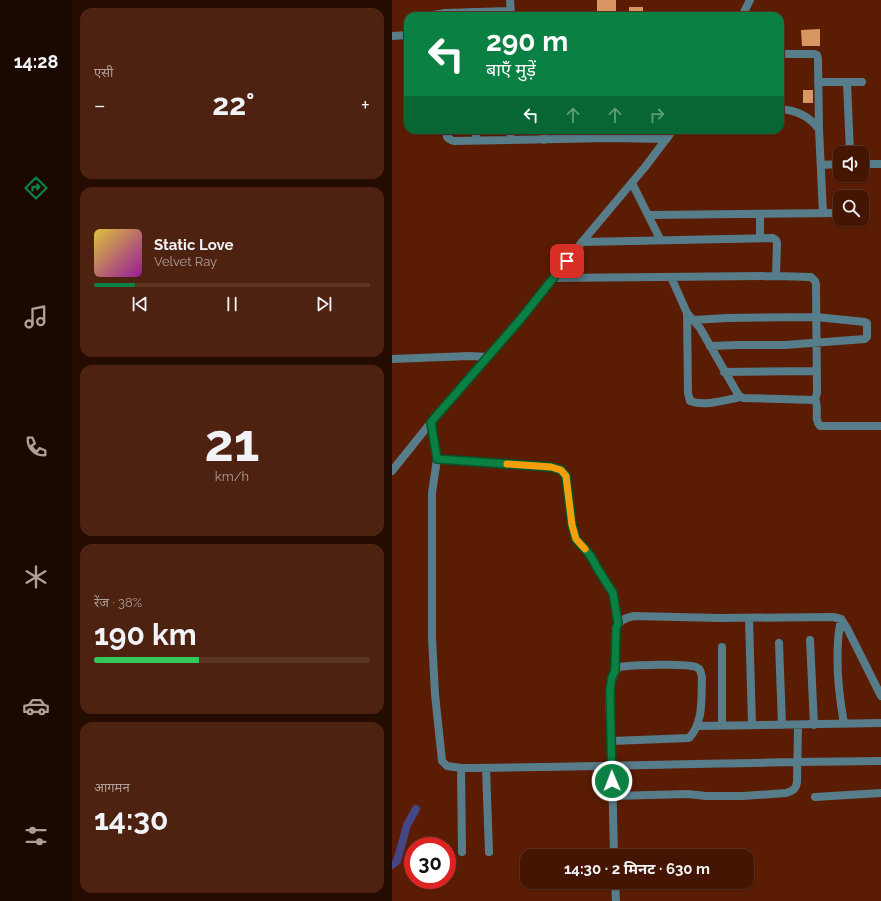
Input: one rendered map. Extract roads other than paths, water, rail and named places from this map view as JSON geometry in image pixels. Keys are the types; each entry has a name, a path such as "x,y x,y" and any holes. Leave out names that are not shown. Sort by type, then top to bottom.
{"street":[{"path":"510,0 511,12"},
{"path":"744,12 750,0"},
{"path":"392,36 404,35"},
{"path":"784,54 814,54 817,55 818,59 820,165 823,213"},
{"path":"818,82 862,82"},
{"path":"847,82 850,146"},
{"path":"784,111 799,113 809,118 819,129"},
{"path":"447,134 447,137 451,140 609,138 666,139"},
{"path":"476,134 476,140"},
{"path":"510,134 511,140"},
{"path":"544,134 544,140"},
{"path":"607,134 609,138"},
{"path":"392,471 431,422 554,278 582,242 632,183 670,134"},
{"path":"820,165 833,164"},
{"path":"869,164 881,164"},
{"path":"632,183 660,239"},
{"path":"649,215 833,213"},
{"path":"760,214 760,238"},
{"path":"582,242 660,239 773,238 776,240 776,276"},
{"path":"554,278 807,276 813,279 816,284 815,400 817,403 817,422 820,426 881,426"},
{"path":"670,277 687,312 700,328 724,372 736,392 741,397"},
{"path":"687,312 688,393 690,401 695,403 707,403 741,397 815,400"},
{"path":"693,320 816,317 865,322 867,323 868,328 867,337 865,339 786,345 710,346"},
{"path":"392,359 470,356 488,357"},
{"path":"724,372 816,371"},
{"path":"431,422 437,459 432,493 432,638 435,694 442,761 447,766 461,768 486,768 881,761"},
{"path":"437,459 551,467 561,470 566,476 572,525 576,539 590,555 613,593 618,623 616,628 615,671"},
{"path":"618,623 634,616 749,618 833,617 841,619 879,686 881,696"},
{"path":"749,618 752,725"},
{"path":"841,619 838,636 838,679 844,724"},
{"path":"810,640 814,725"},
{"path":"779,643 782,725"},
{"path":"722,647 722,725"},
{"path":"612,741 689,738 698,726 702,678 701,672 698,668 673,666 625,666 619,667 612,677 610,690 614,849"},
{"path":"698,726 881,723"},
{"path":"612,796 688,794 706,796 743,796 786,793 793,791 796,787 798,725"},
{"path":"461,768 462,852"},
{"path":"486,768 489,852"},
{"path":"816,797 881,793"},
{"path":"615,889 616,901"}],"waterway":[{"path":"392,865 397,861 407,825 416,809"}]}
